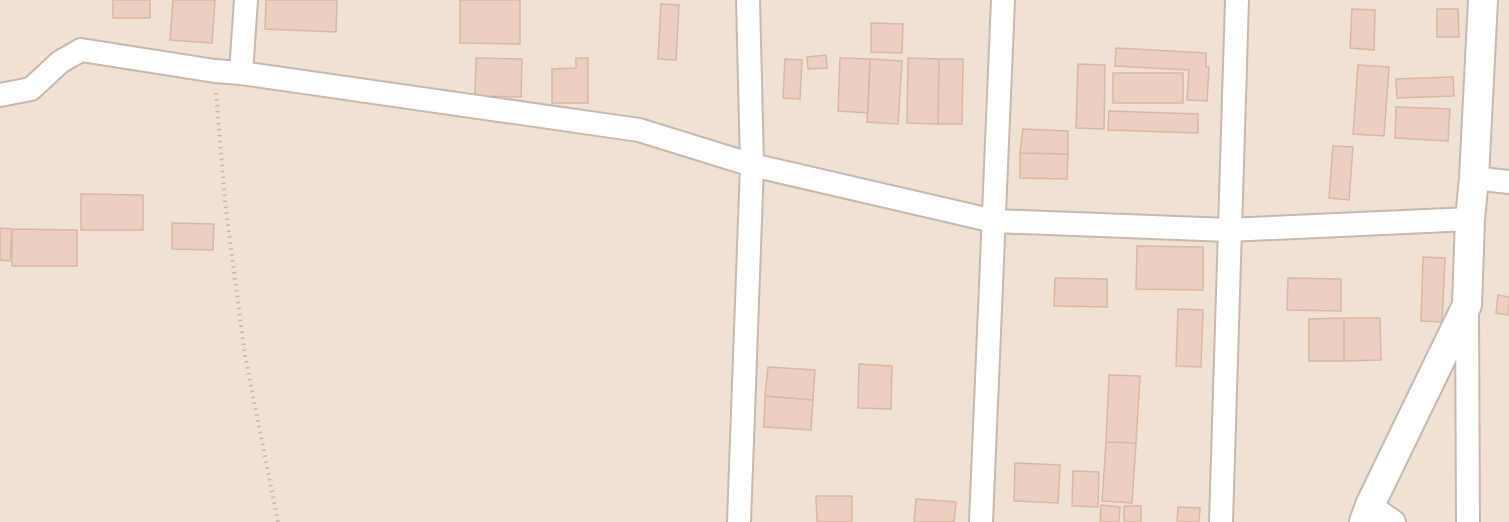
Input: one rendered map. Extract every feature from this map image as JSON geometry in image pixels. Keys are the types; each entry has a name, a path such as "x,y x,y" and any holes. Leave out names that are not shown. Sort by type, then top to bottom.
{"street":[{"path":"240,73 246,0"},
{"path":"739,522 752,165 748,0"},
{"path":"981,522 1003,0"},
{"path":"1221,522 1237,0"},
{"path":"1468,522 1467,305 1483,0"},
{"path":"0,95 31,89 60,63 81,51 639,130 752,165 994,221 1229,230 1470,219"},
{"path":"1474,178 1509,182"},
{"path":"1394,522 1367,513 1467,305"}],"path":[{"path":"215,71 225,202 245,356 278,522"}],"shaded area":[{"path":"0,0 1509,0 1509,522 0,522"}],"building":[{"path":"113,0 150,0 150,18 113,18"},
{"path":"173,0 215,0 212,43 170,40"},
{"path":"266,0 337,0 336,32 265,29"},
{"path":"460,0 520,0 520,44 460,43"},
{"path":"661,4 679,5 676,60 658,59"},
{"path":"1352,9 1375,10 1374,50 1350,48"},
{"path":"1437,9 1458,9 1459,37 1437,37"},
{"path":"871,23 903,24 902,53 871,52"},
{"path":"1116,48 1206,53 1206,67 1209,67 1207,101 1187,100 1189,70 1115,66"},
{"path":"826,55 827,68 808,69 807,57"},
{"path":"476,58 522,59 521,97 475,96"},
{"path":"576,58 588,58 588,103 552,103 552,69 576,68"},
{"path":"840,58 870,59 868,113 838,111"},
{"path":"908,58 939,59 938,124 907,123"},
{"path":"785,59 802,60 800,99 783,98"},
{"path":"870,59 902,61 898,124 867,122"},
{"path":"939,59 963,59 962,124 938,124"},
{"path":"1078,64 1105,65 1104,129 1076,128"},
{"path":"1358,65 1389,67 1384,136 1353,134"},
{"path":"1113,73 1183,73 1183,103 1113,103"},
{"path":"1453,77 1454,96 1397,98 1396,79"},
{"path":"1396,107 1450,109 1448,141 1395,138"},
{"path":"1109,111 1198,114 1198,133 1108,130"},
{"path":"1023,129 1068,131 1068,154 1020,153"},
{"path":"1333,146 1353,147 1349,200 1329,198"},
{"path":"1020,153 1068,154 1067,179 1020,178"},
{"path":"81,194 143,195 143,230 81,230"},
{"path":"172,223 214,224 213,250 172,249"},
{"path":"0,228 12,229 10,261 0,260"},
{"path":"12,229 77,230 77,266 12,266"},
{"path":"1137,246 1203,247 1203,290 1136,289"},
{"path":"1423,257 1445,258 1442,322 1421,321"},
{"path":"1055,278 1107,279 1107,307 1054,306"},
{"path":"1288,278 1341,279 1341,311 1287,310"},
{"path":"1498,295 1509,297 1509,315 1496,313"},
{"path":"1178,309 1203,310 1201,367 1176,366"},
{"path":"1344,318 1344,361 1309,361 1309,319"},
{"path":"1344,318 1380,318 1381,360 1344,361"},
{"path":"859,364 892,366 891,409 858,408"},
{"path":"768,367 815,370 813,400 765,396"},
{"path":"1109,375 1140,376 1136,443 1106,442"},
{"path":"765,396 813,400 811,430 764,427"},
{"path":"1106,442 1136,443 1132,503 1102,501"},
{"path":"1015,463 1060,465 1058,503 1014,501"},
{"path":"1073,471 1099,472 1098,507 1072,506"},
{"path":"816,496 852,496 852,522 817,522"},
{"path":"916,499 956,502 954,522 914,522"},
{"path":"1101,505 1120,507 1119,522 1100,522"},
{"path":"1124,506 1141,506 1141,522 1124,522"},
{"path":"1178,507 1200,508 1199,522 1177,522"}]}
